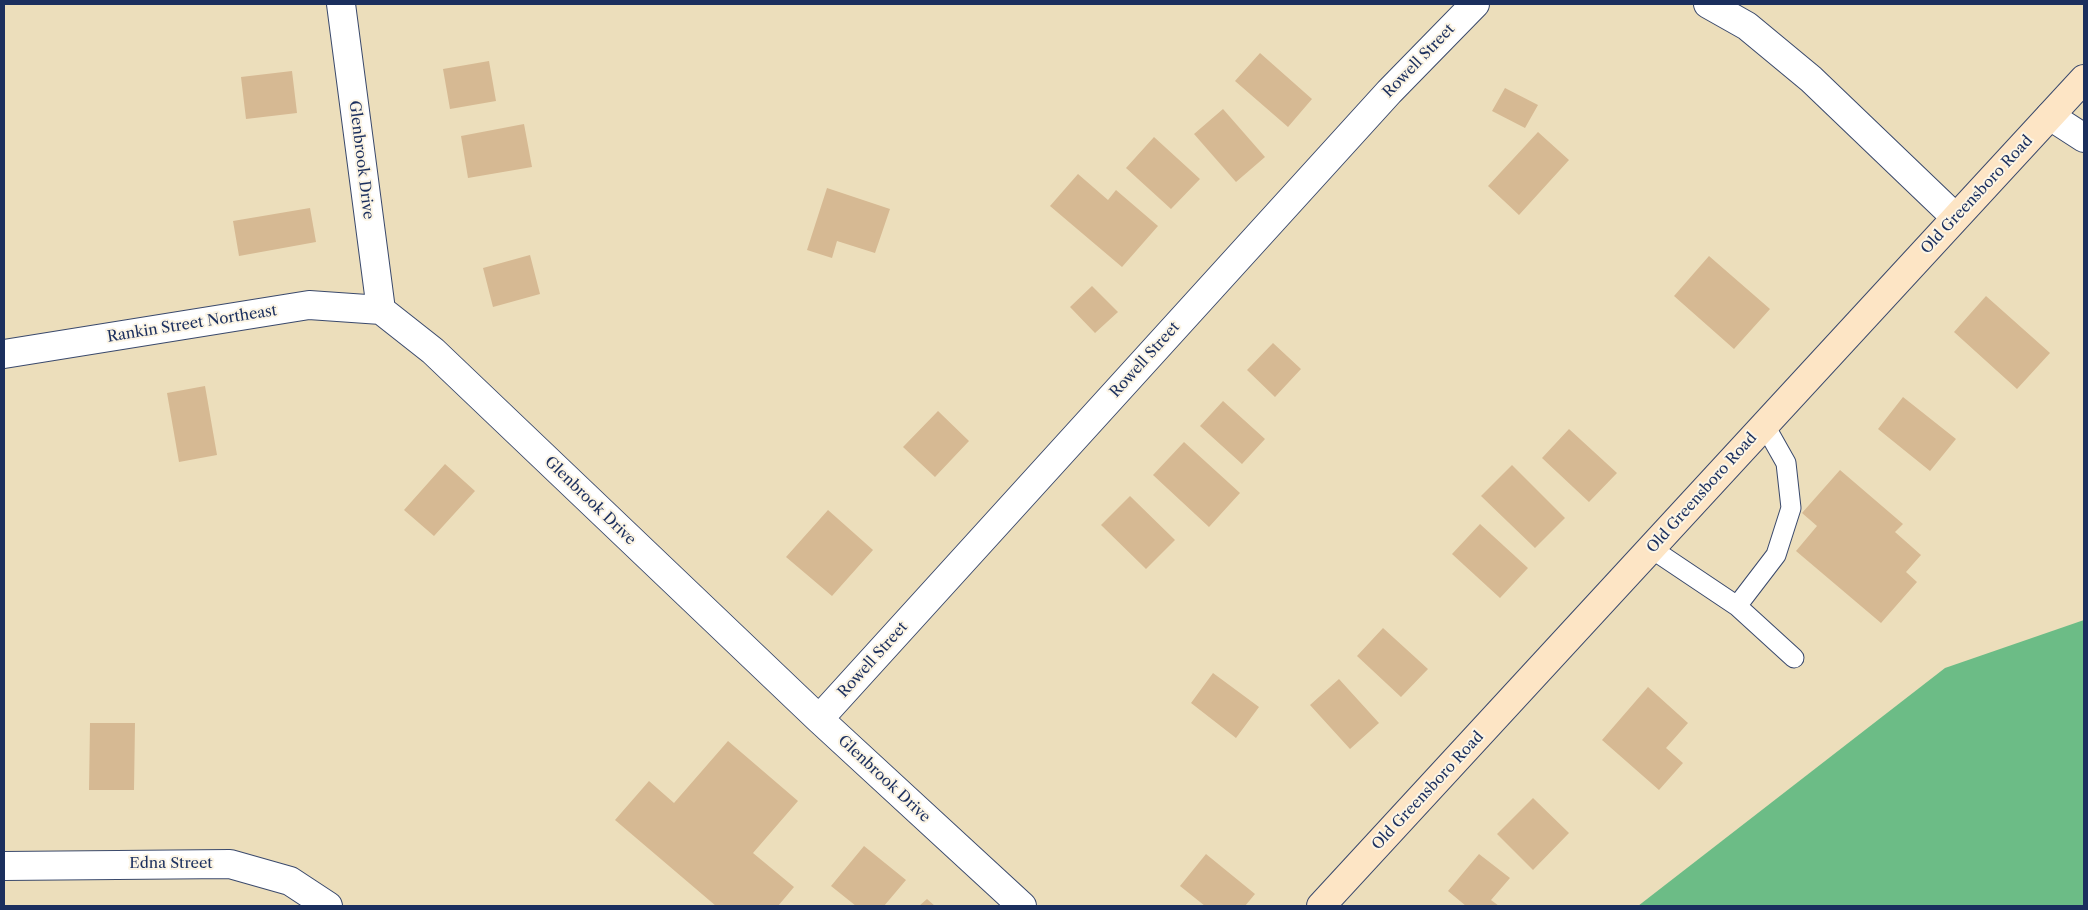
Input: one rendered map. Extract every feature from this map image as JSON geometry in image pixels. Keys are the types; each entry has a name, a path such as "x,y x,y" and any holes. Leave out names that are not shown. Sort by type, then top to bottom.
{"street":[{"name":"Glenbrook Drive","path":"341,4 381,310 433,351 820,720 1022,906"},
{"name":"Rowell Street","path":"820,720 1389,92 1475,4"},
{"path":"1708,4 1747,26 1812,79 1955,217"},
{"name":"Old Greensboro Road","path":"1321,906 2084,79"},
{"path":"2050,116 2084,138"},
{"name":"Rankin Street Northeast","path":"4,354 309,305 381,310"},
{"name":"Edna Street","path":"4,866 230,864 290,881 328,906"}],"lane":[{"path":"1737,606 1776,555 1791,508 1786,464 1764,424"},
{"path":"1652,549 1737,606 1794,658"}],"green space":[{"path":"2084,620 2084,906 1638,906 1945,668"}],"building":[{"path":"1260,53 1312,99 1288,127 1235,81"},
{"path":"489,61 496,101 450,109 443,69"},
{"path":"292,71 297,113 246,119 241,77"},
{"path":"1505,88 1538,105 1525,128 1492,111"},
{"path":"1223,109 1265,157 1236,182 1194,134"},
{"path":"524,124 532,167 468,178 461,136"},
{"path":"1538,132 1569,160 1519,215 1488,186"},
{"path":"1154,137 1200,179 1171,209 1126,168"},
{"path":"1078,174 1108,200 1116,190 1158,226 1122,267 1050,206"},
{"path":"827,188 890,209 875,253 837,241 832,258 807,250"},
{"path":"310,208 316,242 239,256 233,221"},
{"path":"530,255 540,294 493,307 483,268"},
{"path":"1709,256 1770,309 1734,349 1674,296"},
{"path":"1092,286 1118,312 1095,333 1070,307"},
{"path":"1986,296 2050,353 2017,389 1954,332"},
{"path":"1273,343 1301,369 1275,397 1247,370"},
{"path":"205,386 217,455 179,462 167,393"},
{"path":"1903,397 1956,439 1930,471 1878,429"},
{"path":"1223,401 1265,439 1242,464 1200,426"},
{"path":"938,411 969,441 935,477 903,447"},
{"path":"1569,429 1617,473 1589,502 1542,458"},
{"path":"1184,442 1240,493 1209,527 1153,475"},
{"path":"445,464 475,491 434,536 404,510"},
{"path":"1512,465 1565,518 1535,548 1481,496"},
{"path":"1840,470 1903,524 1895,532 1921,555 1906,572 1917,582 1881,623 1796,551 1817,526 1802,513"},
{"path":"1130,496 1175,540 1146,569 1101,525"},
{"path":"828,510 873,550 832,596 786,557"},
{"path":"1480,524 1528,568 1500,598 1452,554"},
{"path":"1383,628 1428,669 1401,697 1357,656"},
{"path":"1213,673 1259,707 1236,738 1191,703"},
{"path":"1339,679 1379,723 1350,749 1310,705"},
{"path":"1648,687 1688,723 1666,748 1683,763 1659,790 1602,740"},
{"path":"90,723 135,723 134,790 89,790"},
{"path":"728,741 798,801 753,853 794,887 778,906 716,906 615,820 649,781 674,803"},
{"path":"1533,798 1569,833 1533,870 1497,834"},
{"path":"864,846 906,880 884,906 856,906 831,886"},
{"path":"1206,854 1255,894 1245,906 1205,906 1180,886"},
{"path":"1479,854 1510,878 1491,900 1499,906 1466,906 1448,891"},
{"path":"927,899 935,906 919,906"}]}
